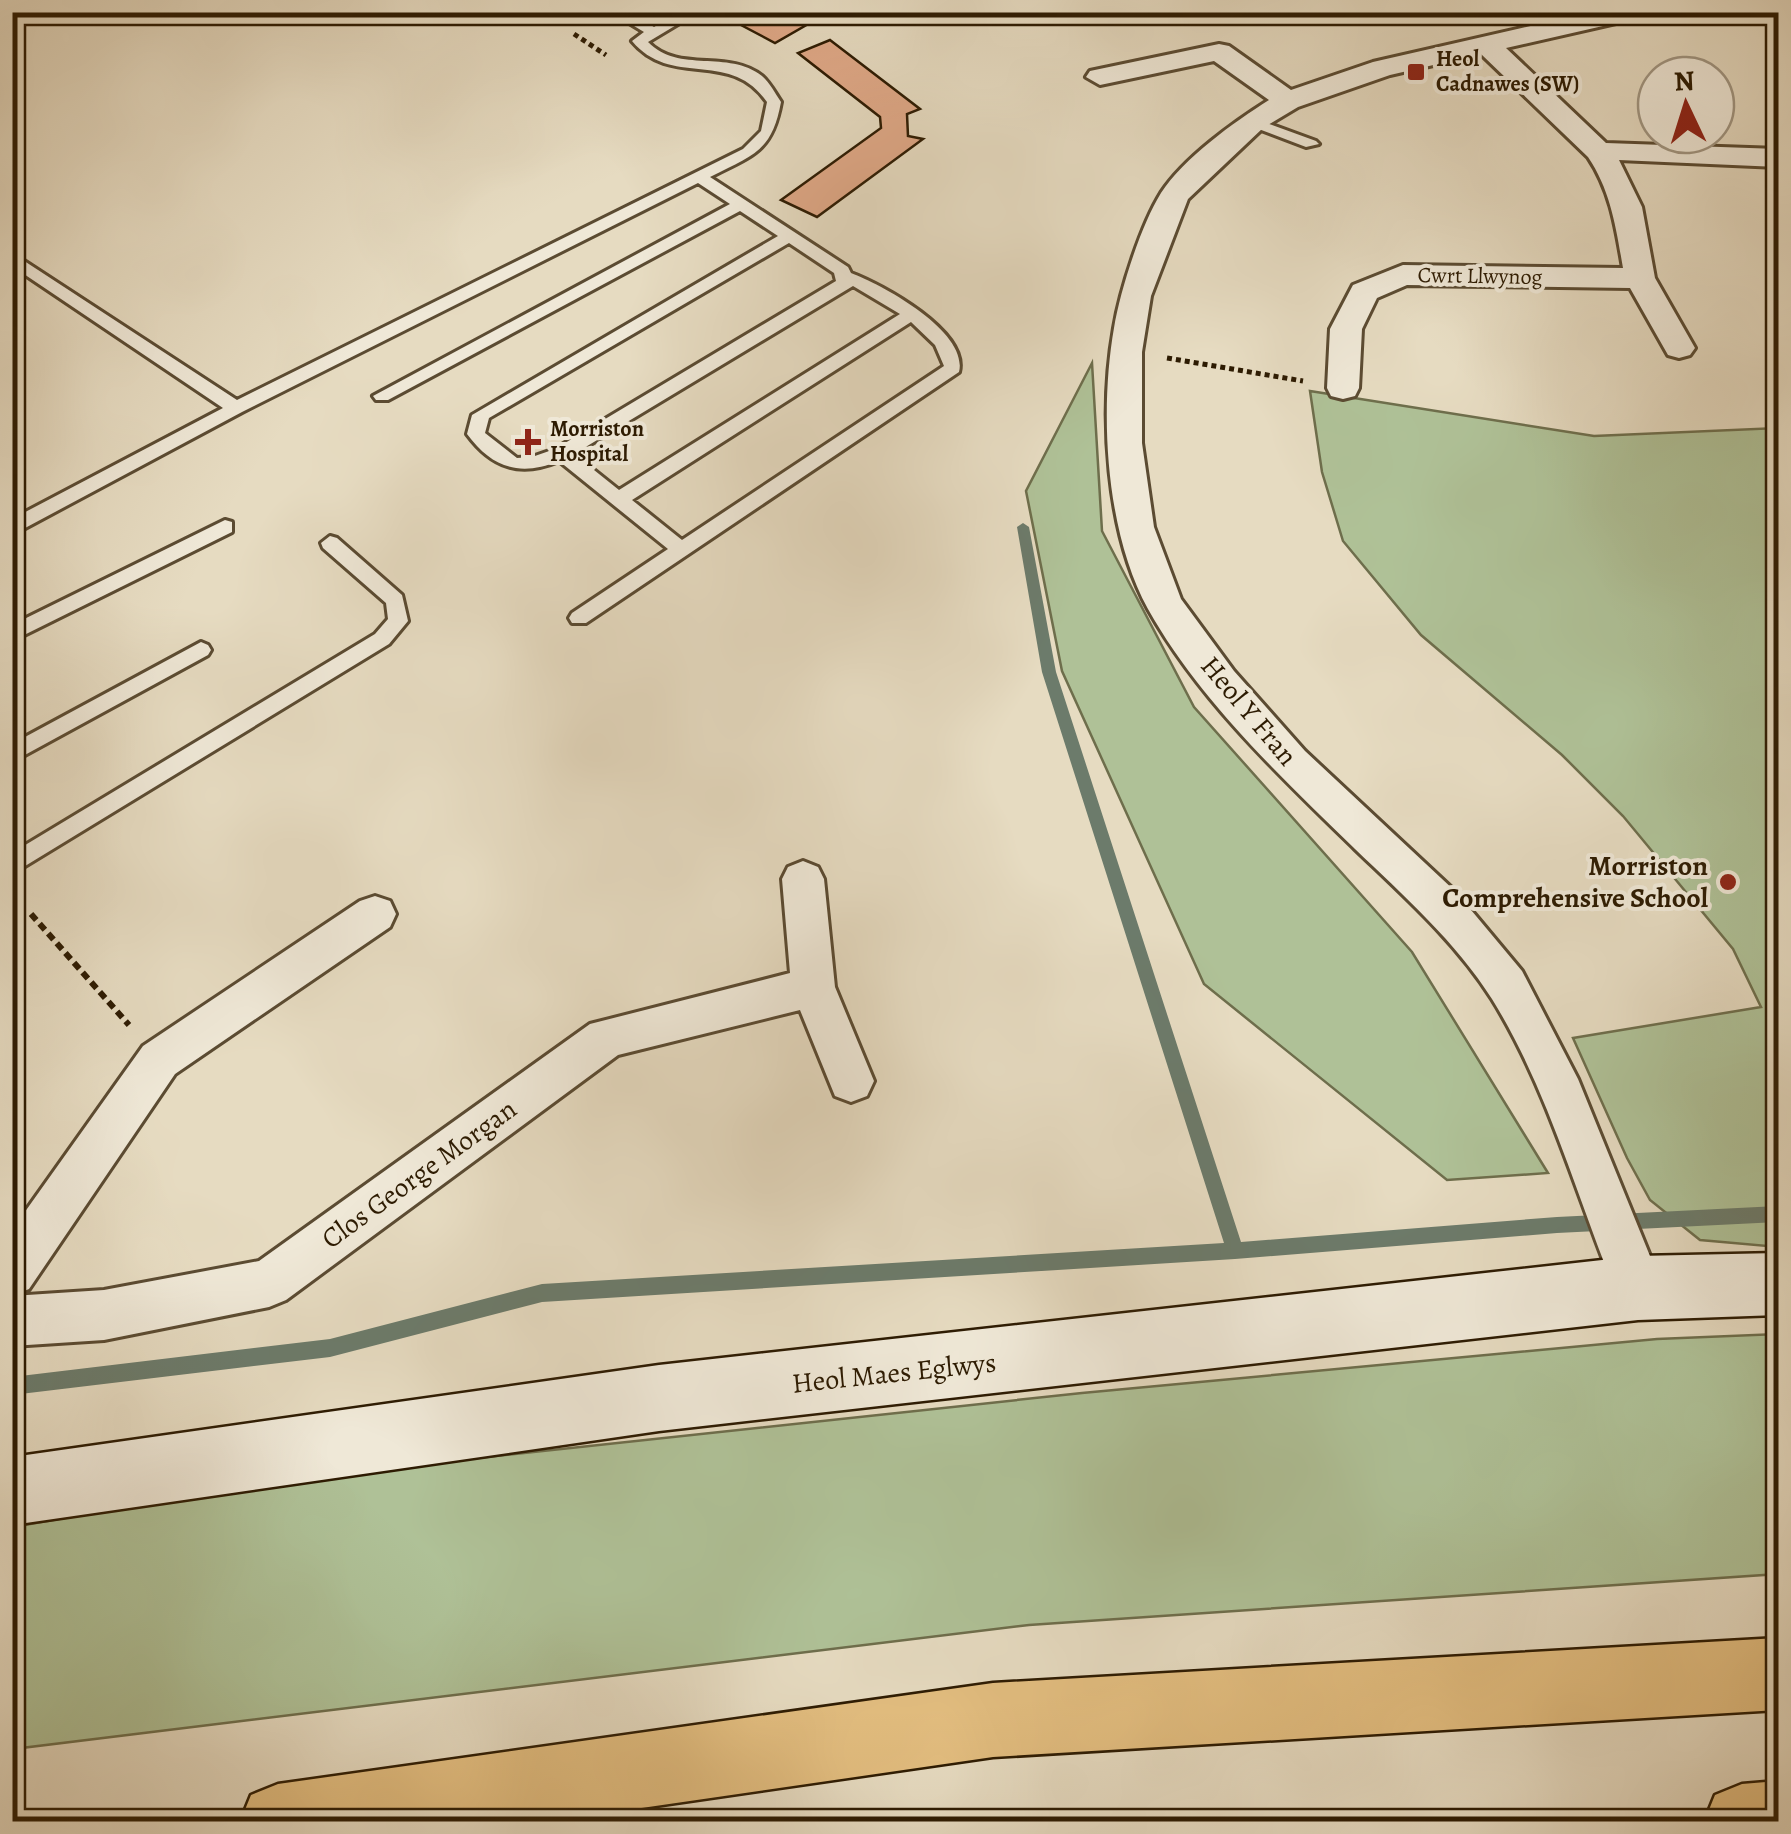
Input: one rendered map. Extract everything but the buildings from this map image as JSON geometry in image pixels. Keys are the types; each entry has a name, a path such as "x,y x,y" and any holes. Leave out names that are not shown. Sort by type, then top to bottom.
{"highway":[{"path":"278,1822 993,1720 1778,1674"},
{"path":"1742,1822 1778,1819"}],"street":[{"name":"Heol Y Fran","path":"1630,12 1383,68 1288,101 1253,122 1174,196 1135,296 1126,352 1125,443 1136,528 1164,604 1220,681 1291,762 1441,904 1507,985 1555,1079 1638,1288"},
{"path":"1486,44 1598,151 1616,174 1627,207 1640,278 1678,348"},
{"path":"1100,77 1219,52 1288,101"},
{"path":"1598,151 1778,158"},
{"name":"Cwrt Llwynog","path":"1342,388 1346,329 1364,292 1403,275 1640,278"},
{"path":"803,878 814,987 851,1081"},
{"path":"12,1272 159,1060 375,914"},
{"name":"Clos George Morgan","path":"12,1322 104,1315 269,1283 606,1038 814,987"},
{"name":"Heol Maes Eglwys","path":"12,1491 658,1398 1638,1288 1778,1284"}],"lane":[{"path":"618,12 652,31"},
{"path":"12,528 236,408 748,152 768,132 774,102 752,76 659,59 639,41 691,12"},
{"path":"1253,122 1311,144"},
{"path":"579,618 953,368 949,353 912,314 872,285 846,277 698,176"},
{"path":"382,396 740,205"},
{"path":"787,238 481,415 476,434 514,466 530,467 562,453 845,283 846,277"},
{"path":"12,258 236,408"},
{"path":"619,499 912,314"},
{"path":"562,453 682,550"},
{"path":"12,634 225,527"},
{"path":"12,865 382,639 398,622 395,600 330,542"},
{"path":"12,754 202,650"}],"path":[{"path":"574,34 606,55"},
{"path":"1126,352 1342,388"},
{"path":"31,914 159,1060"}],"green space":[{"path":"1092,363 1102,531 1194,707 1412,952 1548,1173 1447,1180 1204,984 1062,671 1026,491"},
{"name":"Morriston Comprehensive School","path":"1310,391 1594,436 1778,428 1778,1247 1700,1240 1650,1200 1573,1038 1761,1007 1733,949 1623,816 1562,755 1421,635 1343,541 1322,472"},
{"path":"1778,1334 1778,1574 1029,1625 13,1749 13,1527 301,1477 1082,1393 1657,1339"}],"waterway":[{"path":"1023,527 1049,672 1235,1251"},
{"path":"1235,1251 1557,1225 1778,1214"},
{"path":"12,1386 330,1348 542,1293 1235,1251"}],"place":[{"name":"Heol Cadnawes (SW)","path":"1416,72"},
{"name":"Morriston Hospital","path":"528,442"},
{"name":"Morriston Comprehensive School","path":"1728,882"}]}
